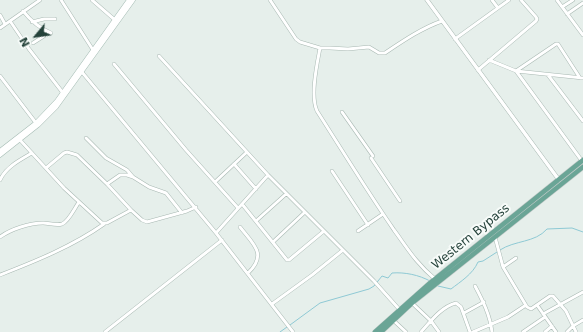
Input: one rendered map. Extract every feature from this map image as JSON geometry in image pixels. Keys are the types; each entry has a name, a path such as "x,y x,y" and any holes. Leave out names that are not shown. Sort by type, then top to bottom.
{"main road":[{"path":"0,152 36,123 63,93 81,71 93,50 129,0"},
{"path":"0,156 38,125 56,107 133,0"},
{"name":"Western Bypass","path":"381,332 434,282 558,180 583,163"},
{"name":"Western Bypass","path":"375,332 399,309 495,237 583,163"}],"street":[{"path":"0,28 40,0"},
{"path":"61,0 93,50"},
{"path":"92,0 115,20"},
{"path":"270,0 298,41 320,48 348,49 369,47 379,53 385,54 421,30 442,21"},
{"path":"427,0 558,180"},
{"path":"492,0 498,8"},
{"path":"455,39 510,0"},
{"path":"478,70 536,21 536,17 521,0"},
{"path":"557,0 583,35"},
{"path":"562,7 573,0"},
{"path":"568,14 583,1"},
{"path":"24,11 32,22 45,31 51,33"},
{"path":"0,15 5,24"},
{"path":"32,22 44,19 55,19"},
{"path":"10,21 29,49 63,93"},
{"path":"33,43 44,36 45,31"},
{"path":"516,70 558,44 581,78"},
{"path":"320,48 315,76 315,107 383,214 416,262 434,282"},
{"path":"159,56 286,194 374,281 399,309"},
{"path":"489,60 516,70 581,78"},
{"path":"114,64 186,150 238,208"},
{"path":"516,70 583,163"},
{"path":"81,71 222,240 293,332"},
{"path":"548,75 583,121"},
{"path":"0,76 36,123"},
{"path":"342,112 400,201"},
{"path":"86,138 106,158 128,170 133,177"},
{"path":"20,140 79,202 104,224"},
{"path":"215,182 247,152"},
{"path":"0,180 3,174 11,166 32,153"},
{"path":"46,168 64,153 74,153 107,184 130,210 142,220 147,222 196,208"},
{"path":"234,164 256,189"},
{"path":"332,171 368,224"},
{"path":"107,184 120,175 133,177 149,187 166,193 182,213"},
{"path":"216,233 268,175"},
{"path":"256,221 286,194"},
{"path":"0,237 17,228 32,223 55,225 62,223 79,202"},
{"path":"242,204 289,260 324,231"},
{"path":"0,275 68,246 130,210"},
{"path":"273,242 305,212"},
{"path":"358,231 383,214"},
{"path":"240,227 258,252 258,258 255,266 248,273"},
{"path":"495,237 497,248 504,267 527,307 531,309 552,295 561,304 576,332"},
{"path":"105,332 222,240"},
{"path":"272,304 343,250"},
{"path":"504,267 516,258"},
{"path":"475,286 484,302 492,332"},
{"path":"523,332 561,304 583,292"},
{"path":"464,313 484,302"},
{"path":"421,332 442,310 456,303 461,307 472,332 508,317 526,305"},
{"path":"412,304 439,332"},
{"path":"537,306 556,332"},
{"path":"393,320 406,332"},
{"path":"567,332 583,320"},
{"path":"545,332 552,326"}],"waterway":[{"path":"500,250 512,244 537,237 547,229 572,228 583,232"},
{"path":"438,286 451,289 470,274 478,262 483,261 497,252"},
{"path":"290,325 320,303 369,289 374,286 382,276 388,278 392,273 402,273 417,276 430,281"},
{"path":"280,332 287,327"}]}
